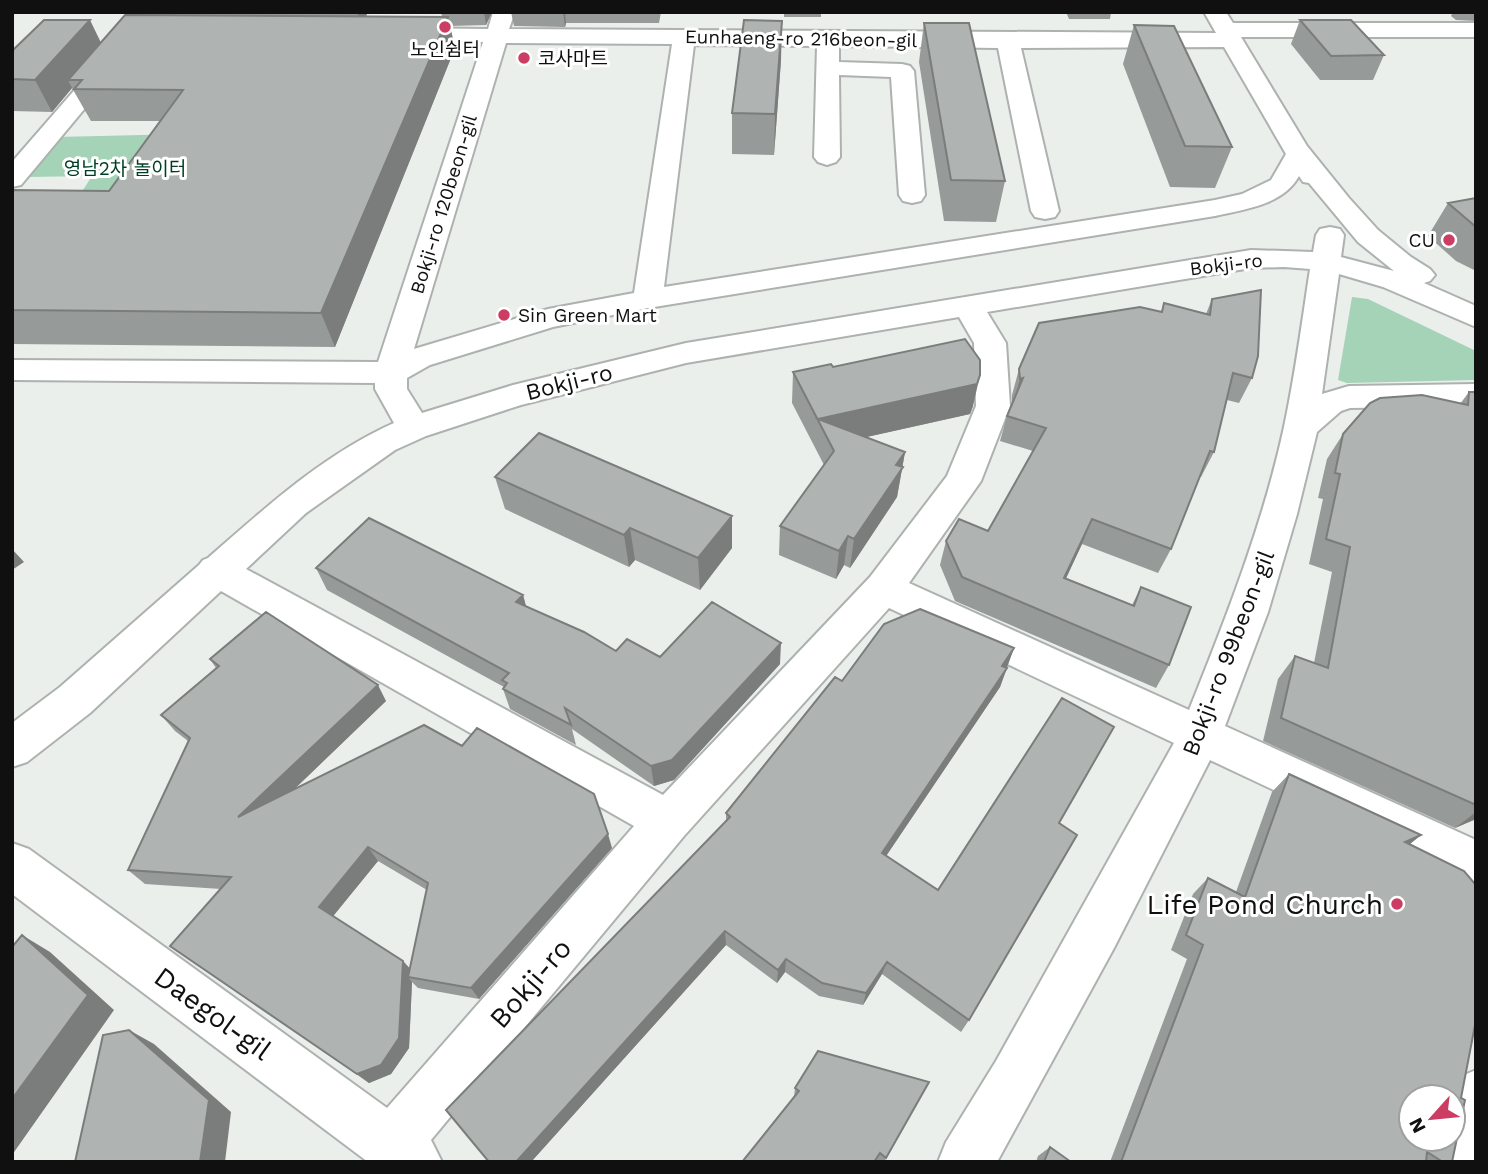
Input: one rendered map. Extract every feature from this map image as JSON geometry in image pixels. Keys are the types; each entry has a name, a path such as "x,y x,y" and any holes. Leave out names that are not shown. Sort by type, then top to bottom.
{"street":[{"name":"Eunhaeng-ro 216beon-gil","path":"500,23 684,36 1007,41 1220,22 1476,30"},
{"path":"1220,22 1300,152 1341,208 1379,247 1408,268 1476,304"},
{"path":"385,35 500,23"},
{"name":"Bokji-ro 120beon-gil","path":"391,373 500,23"},
{"path":"648,299 684,36"},
{"path":"12,179 132,37"},
{"path":"827,157 828,39"},
{"path":"1007,41 1045,211"},
{"path":"829,68 902,71 912,195"},
{"path":"1300,152 1329,210 1327,262"},
{"path":"12,370 391,373 419,358 548,319 648,299 1216,208 1251,200 1281,185 1300,152"},
{"name":"Bokji-ro","path":"12,748 75,700 216,570 293,504 383,442 414,428 513,396 686,353 1209,264 1287,258 1327,262 1389,278 1476,318"},
{"name":"Bokji-ro 99beon-gil","path":"966,1162 1079,965 1201,734 1248,612 1279,514 1301,427 1327,262"},
{"name":"Bokji-ro","path":"403,1153 668,821 884,588 963,481 993,406 990,343 968,306"},
{"path":"391,373 391,388 414,428"},
{"path":"1301,427 1329,403 1349,397 1476,395"},
{"path":"216,570 668,821"},
{"path":"884,588 1476,863"},
{"name":"Daegol-gil","path":"12,865 403,1153"},
{"path":"1464,1162 1476,1097"}],"green space":[{"name":"영남2차 놀이터","path":"186,134 142,202 74,204 92,176 27,177 56,137"},
{"path":"1352,297 1368,299 1476,351 1476,380 1347,383 1338,380"}],"building":[{"path":"125,15 448,17 321,313 12,310 12,190 109,191 183,90 74,89 82,80 68,80"},
{"path":"44,20 90,20 35,80 12,79 12,51"},
{"path":"744,20 782,21 775,114 732,113"},
{"path":"1300,20 1351,20 1384,55 1331,56"},
{"path":"924,23 969,23 1005,181 951,180"},
{"path":"1134,25 1174,26 1232,147 1185,146"},
{"path":"1476,198 1476,227 1448,203"},
{"path":"1261,290 1258,356 1252,378 1233,373 1214,452 1210,451 1171,549 1092,519 1064,578 1134,606 1141,587 1191,607 1169,665 962,577 946,541 959,519 988,531 1046,428 1007,416 1023,378 1020,379 1019,369 1039,323 1140,307 1162,312 1164,303 1210,315 1212,299"},
{"path":"965,339 980,360 977,384 818,419 905,452 896,465 903,467 854,539 848,536 839,551 780,526 834,451 793,372 831,364 833,367"},
{"path":"1469,392 1476,392 1476,805 1281,718 1295,656 1328,668 1350,547 1326,539 1340,474 1335,473 1343,434 1370,403 1380,398 1422,395 1468,405"},
{"path":"539,433 732,516 698,558 630,528 624,535 495,477"},
{"path":"369,518 523,595 516,602 584,632 616,651 627,639 660,657 712,602 781,643 672,760 651,766 565,708 571,725 503,689 507,683 502,680 509,673 316,568"},
{"path":"920,609 1014,648 1002,666 1007,668 882,853 938,890 1062,698 1114,727 1059,823 1077,835 969,1020 887,962 866,993 822,983 786,959 778,970 725,931 516,1162 489,1162 446,1110 730,817 726,813 835,677 842,681 884,624"},
{"path":"266,612 378,685 238,817 424,725 462,746 477,728 594,794 608,834 471,988 408,977 428,883 368,847 319,907 403,961 399,1038 381,1065 357,1074 170,946 231,877 128,870 190,738 161,715 219,666 210,659"},
{"path":"1289,774 1421,835 1405,842 1464,871 1476,885 1476,1020 1464,1083 1397,1083 1397,1153 1427,1153 1426,1162 1121,1162 1203,945 1186,935 1208,878 1245,897"},
{"path":"22,935 88,995 12,1099 12,947"},
{"path":"129,1030 209,1100 200,1162 75,1162 103,1035"},
{"path":"818,1051 929,1082 886,1158 880,1153 874,1162 742,1162 799,1091 795,1088"},
{"path":"1050,1147 1071,1162 1044,1162"},
{"path":"1429,1153 1454,1153 1452,1162 1443,1162"}],"place":[{"name":"노인쉼터","path":"445,27"},
{"name":"코사마트","path":"524,58"},
{"name":"CU","path":"1449,240"},
{"name":"Sin Green Mart","path":"504,315"},
{"name":"Life Pond Church","path":"1397,904"}]}
